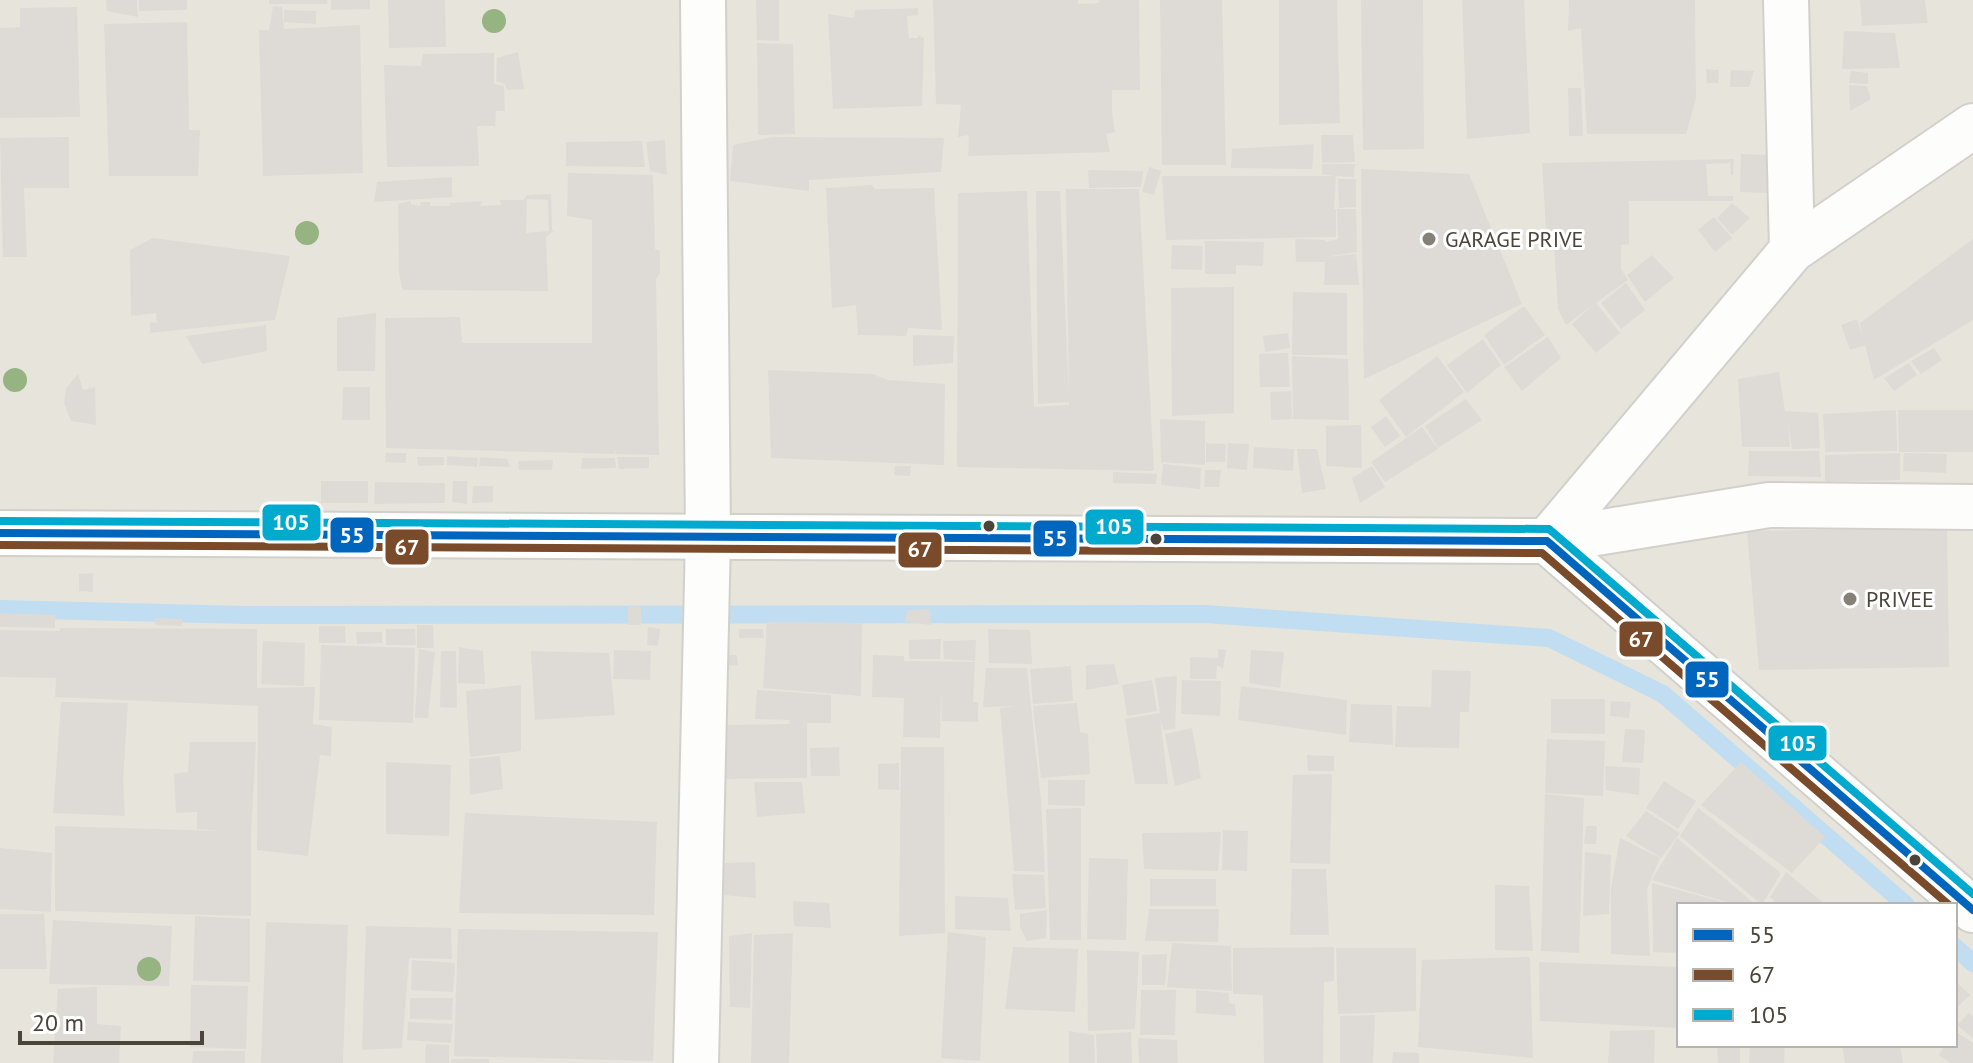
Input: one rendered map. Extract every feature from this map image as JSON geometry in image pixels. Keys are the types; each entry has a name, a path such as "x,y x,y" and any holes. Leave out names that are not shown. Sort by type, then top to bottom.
{"street":[{"path":"696,1063 708,537 703,0"},
{"path":"1786,0 1792,250"},
{"path":"1547,541 1792,250 1973,126"},
{"path":"0,533 1547,541 1769,505 1973,507"},
{"path":"1547,541 1973,910"}],"shaded area":[{"path":"0,0 1973,0 1973,1063 0,1063"}],"building":[{"path":"106,0 137,0 138,17 107,11"},
{"path":"139,0 187,0 187,10 139,11"},
{"path":"269,0 327,0 328,4 269,4"},
{"path":"331,0 370,0 370,9 331,10"},
{"path":"388,0 445,0 446,47 389,48"},
{"path":"756,0 779,0 779,41 757,40"},
{"path":"933,0 1078,0 1078,4 1099,3 1099,0 1139,0 1140,90 1112,90 1115,132 1106,134 1110,152 968,156 969,135 958,137 961,105 936,104"},
{"path":"1160,0 1222,0 1226,165 1162,165"},
{"path":"1279,0 1337,0 1340,123 1279,125"},
{"path":"1361,0 1423,0 1424,149 1363,150"},
{"path":"1462,0 1524,0 1530,133 1467,139"},
{"path":"1569,0 1695,0 1696,99 1686,134 1587,134 1581,28 1568,31"},
{"path":"1860,0 1925,0 1928,23 1862,26"},
{"path":"273,6 282,7 284,29 360,25 363,173 263,176 259,30 269,30"},
{"path":"77,7 80,117 0,118 0,28 20,27 20,8"},
{"path":"918,8 918,15 907,16 909,38 918,38 918,35 924,38 922,106 833,109 828,14 854,18 855,10"},
{"path":"284,10 316,11 316,24 284,22"},
{"path":"187,22 189,130 200,130 198,176 109,176 104,24"},
{"path":"1844,31 1895,33 1900,68 1842,69"},
{"path":"757,43 793,44 795,134 758,135"},
{"path":"518,52 524,89 507,90 505,84 496,81 497,58"},
{"path":"494,53 494,84 504,86 505,111 496,111 495,126 477,126 479,166 387,167 384,65 421,66 423,54"},
{"path":"1706,69 1719,70 1718,83 1707,83"},
{"path":"1731,70 1754,71 1749,87 1730,87"},
{"path":"1851,71 1868,73 1868,84 1849,83"},
{"path":"1849,85 1867,86 1871,99 1850,111"},
{"path":"1568,88 1581,88 1583,136 1569,136"},
{"path":"1321,135 1353,135 1355,162 1322,163"},
{"path":"69,137 69,188 24,188 27,257 3,257 0,138"},
{"path":"773,137 944,138 941,172 809,180 809,191 730,181 733,145"},
{"path":"665,140 667,175 650,171 646,142"},
{"path":"642,141 645,167 566,166 566,142"},
{"path":"1314,144 1312,169 1231,168 1232,149"},
{"path":"1741,154 1770,155 1770,193 1740,192"},
{"path":"1734,159 1733,175 1730,163 1706,164 1708,196 1733,196 1733,201 1629,201 1629,244 1621,245 1621,269 1628,280 1596,303 1620,333 1596,353 1572,324 1593,305 1566,325 1558,309 1554,245 1547,246 1542,163"},
{"path":"1322,164 1355,164 1354,177 1336,176 1336,237 1166,240 1162,176 1333,176 1322,174"},
{"path":"1149,167 1161,171 1154,195 1142,192"},
{"name":"GARAGE PRIVE","path":"1361,169 1469,174 1522,304 1364,379"},
{"path":"1088,170 1143,171 1141,187 1089,188"},
{"path":"568,173 653,175 655,249 660,251 660,273 656,279 659,455 616,454 615,450 615,454 386,448 385,318 460,317 462,343 592,343 592,220 567,216"},
{"path":"452,177 452,197 374,202 377,182"},
{"path":"1338,179 1356,179 1356,207 1339,208"},
{"path":"872,185 875,189 934,188 942,330 908,328 906,336 858,335 856,305 832,308 826,188"},
{"path":"1066,189 1139,189 1154,471 957,467 958,193 1027,191 1034,407 1069,405 1069,402 1038,404 1036,191 1060,191 1069,398"},
{"path":"551,194 552,231 555,230 546,237 548,291 403,290 399,274 398,204 411,201 411,204 420,206 421,202 430,202 430,206 450,206 450,203 482,201 480,206 501,205 500,200 524,200 527,195","holes":["527,199 548,200 549,231 526,233"]},
{"path":"1732,203 1750,218 1732,235 1717,218"},
{"path":"1337,209 1356,209 1357,252 1324,257 1356,254 1359,285 1324,285 1325,262 1296,262 1295,239 1325,242 1338,239"},
{"path":"1714,217 1732,238 1715,252 1698,230"},
{"path":"153,238 290,256 275,320 150,333 150,322 157,323 156,313 131,316 130,250"},
{"path":"1973,239 1973,320 1874,380 1865,345 1850,350 1841,325 1857,319 1863,338 1860,323"},
{"path":"1205,241 1264,242 1263,266 1236,265 1236,274 1205,274"},
{"path":"1172,245 1203,246 1202,270 1171,269"},
{"path":"1652,255 1674,278 1645,302 1627,275"},
{"path":"1626,283 1645,310 1621,329 1601,303"},
{"path":"1234,287 1234,413 1172,416 1171,288"},
{"path":"1293,292 1347,293 1347,355 1292,355"},
{"path":"1524,306 1545,335 1504,365 1484,335"},
{"path":"376,313 375,371 337,371 337,318"},
{"path":"266,325 267,351 202,364 186,336"},
{"path":"1288,333 1290,348 1265,352 1263,336"},
{"path":"913,335 954,336 953,363 913,366"},
{"path":"1548,337 1561,358 1522,391 1504,367"},
{"path":"1483,339 1501,365 1467,393 1447,365"},
{"path":"1934,348 1942,360 1921,374 1911,361"},
{"path":"1288,353 1290,387 1260,387 1259,354"},
{"path":"1292,356 1348,359 1349,420 1293,419"},
{"path":"1437,356 1464,392 1406,437 1379,400"},
{"path":"1909,363 1917,375 1894,391 1884,378"},
{"path":"768,370 872,374 888,380 945,384 944,465 771,458"},
{"path":"1779,372 1785,411 1818,413 1820,448 1792,449 1788,423 1790,447 1742,447 1738,379"},
{"path":"78,374 83,390 95,387 96,425 71,421 64,403 66,388"},
{"path":"343,387 370,387 370,420 342,420"},
{"path":"1291,391 1292,419 1271,420 1270,392"},
{"path":"1466,399 1482,420 1438,448 1425,426"},
{"path":"1896,410 1897,451 1825,452 1823,414"},
{"path":"1898,410 1973,410 1973,452 1899,452"},
{"path":"1386,416 1400,436 1385,447 1371,427"},
{"path":"1160,419 1205,421 1205,465 1161,462"},
{"path":"1361,425 1362,468 1326,466 1326,426"},
{"path":"1422,427 1438,449 1385,482 1371,462"},
{"path":"1206,443 1226,444 1225,462 1206,462"},
{"path":"1228,443 1249,444 1247,470 1227,468"},
{"path":"1254,447 1294,449 1293,471 1253,468"},
{"path":"1297,449 1317,449 1326,489 1302,493"},
{"path":"1749,451 1819,451 1821,477 1748,476"},
{"path":"386,453 406,453 406,463 385,462"},
{"path":"1900,453 1900,480 1825,482 1825,455"},
{"path":"1904,453 1947,454 1946,473 1903,471"},
{"path":"447,456 478,458 477,467 447,465"},
{"path":"417,457 444,457 444,465 418,466"},
{"path":"480,457 507,459 510,467 479,466"},
{"path":"617,457 649,457 649,468 619,469"},
{"path":"582,458 615,458 616,468 581,469"},
{"path":"553,460 552,470 519,470 518,461"},
{"path":"1163,464 1201,468 1200,489 1161,485"},
{"path":"895,466 911,466 910,476 894,475"},
{"path":"1372,466 1385,487 1360,503 1352,478"},
{"path":"1205,470 1221,470 1219,487 1204,487"},
{"path":"1113,472 1157,474 1156,484 1113,483"},
{"path":"321,481 368,481 368,503 321,503"},
{"path":"453,481 467,481 467,504 452,502"},
{"path":"375,482 445,483 445,503 374,504"},
{"path":"473,486 493,486 493,502 472,503"},
{"name":"PRIVEE","path":"1947,528 1949,667 1759,670 1747,531"},
{"path":"93,573 93,592 79,591 79,574"},
{"path":"641,606 641,625 628,625 628,607"},
{"path":"930,609 931,625 905,622 907,610"},
{"path":"0,613 55,615 55,628 0,627"},
{"path":"155,618 183,619 182,626 155,625"},
{"path":"767,622 862,623 861,696 763,688"},
{"path":"417,625 433,625 434,648 417,648"},
{"path":"319,626 345,626 346,643 319,643"},
{"path":"648,627 660,629 658,646 647,645"},
{"path":"60,628 257,629 257,688 315,687 313,724 332,727 331,756 320,755 308,856 257,850 258,706 55,697 56,678 0,677 0,630 60,631"},
{"path":"386,629 415,629 416,645 386,645"},
{"path":"739,629 763,629 764,638 739,638"},
{"path":"988,629 1030,630 1032,664 989,663"},
{"path":"356,632 382,632 382,643 357,644"},
{"path":"941,639 940,659 909,659 909,640"},
{"path":"976,640 975,661 944,659 943,641"},
{"path":"263,641 305,643 304,686 261,684"},
{"path":"321,645 415,648 413,723 319,720"},
{"path":"459,647 483,651 485,684 458,683"},
{"path":"419,649 435,652 428,718 415,718"},
{"path":"1218,649 1226,650 1223,669 1217,665 1216,679 1190,679 1190,657 1218,658"},
{"path":"614,650 651,651 650,680 613,679"},
{"path":"1251,650 1284,652 1280,688 1249,683"},
{"path":"441,651 456,651 457,708 440,707"},
{"path":"531,651 609,653 615,715 535,720"},
{"path":"737,655 738,665 720,666 720,656"},
{"path":"873,655 904,656 904,661 975,662 973,702 978,702 978,722 942,721 941,695 940,738 903,737 904,698 872,697"},
{"path":"1114,664 1119,684 1086,690 1086,665"},
{"path":"1071,666 1073,701 1033,704 1030,669"},
{"path":"986,668 1027,668 1045,872 1014,871 1000,708 1017,706 983,707"},
{"path":"1432,670 1471,671 1469,712 1460,712 1459,748 1395,747 1397,706 1431,707"},
{"path":"1177,676 1175,729 1163,730 1160,717 1168,784 1135,784 1125,719 1160,713 1155,678"},
{"path":"1152,680 1157,711 1127,716 1122,685"},
{"path":"1182,680 1221,681 1220,716 1181,714"},
{"path":"521,685 521,751 470,757 466,691"},
{"path":"1241,686 1347,700 1346,735 1238,720"},
{"path":"757,690 831,695 831,723 807,723 807,778 724,779 727,725 789,724 790,720 755,719"},
{"path":"1551,699 1605,699 1605,734 1551,733"},
{"path":"1611,701 1631,702 1629,718 1610,716"},
{"path":"61,702 128,703 123,780 125,816 53,813"},
{"path":"1077,703 1080,732 1088,734 1090,774 1041,778 1033,706"},
{"path":"1351,704 1392,705 1393,745 1349,742"},
{"path":"1192,728 1201,778 1175,786 1165,734"},
{"path":"1625,729 1645,730 1643,763 1622,762"},
{"path":"1547,739 1605,741 1603,796 1545,793"},
{"path":"190,742 256,742 251,832 251,916 55,911 55,826 220,831 197,829 197,812 176,813 174,774 188,772"},
{"path":"839,747 840,776 811,776 810,748"},
{"path":"901,747 944,747 945,933 899,936"},
{"path":"1307,755 1334,756 1334,771 1308,771"},
{"path":"500,756 503,789 470,795 469,759"},
{"path":"386,762 451,765 449,836 386,834"},
{"path":"1741,762 1825,837 1792,873 1701,805"},
{"path":"899,763 899,790 878,789 878,764"},
{"path":"1605,766 1640,768 1639,795 1606,790"},
{"path":"1332,774 1330,864 1290,863 1293,775"},
{"path":"1048,780 1085,780 1085,806 1048,805"},
{"path":"1664,781 1696,801 1678,829 1646,808"},
{"path":"754,782 802,782 805,813 757,817"},
{"path":"1545,794 1584,798 1579,953 1541,951"},
{"path":"1081,808 1081,940 1050,940 1046,809"},
{"path":"1698,808 1781,873 1763,903 1760,903 1680,836"},
{"path":"1646,811 1680,833 1661,858 1626,836"},
{"path":"465,813 657,822 654,915 459,913"},
{"path":"1586,826 1597,826 1596,844 1584,844"},
{"path":"1223,830 1248,831 1247,871 1222,870"},
{"path":"1221,832 1218,871 1144,869 1142,833"},
{"path":"1620,838 1660,858 1647,889 1650,956 1611,954 1611,888"},
{"path":"1677,838 1754,903 1730,903 1652,880"},
{"path":"0,848 52,853 51,912 0,909"},
{"path":"1585,852 1611,855 1609,914 1583,916"},
{"path":"1089,858 1128,859 1126,940 1087,939"},
{"path":"755,862 756,898 724,895 724,863"},
{"path":"1292,869 1326,869 1329,935 1290,935"},
{"path":"1786,872 1824,903 1773,903 1770,897"},
{"path":"1012,874 1044,875 1046,908 1015,910"},
{"path":"1150,879 1216,879 1216,906 1150,906"},
{"path":"1652,883 1726,903 1677,903 1677,953 1653,952"},
{"path":"1495,885 1529,886 1533,951 1495,950"},
{"path":"955,896 1008,898 1011,931 955,929"},
{"path":"793,901 829,903 831,928 794,926"},
{"path":"1149,909 1219,909 1218,942 1145,941"},
{"path":"1047,910 1046,938 1027,941 1020,927 1020,914"},
{"path":"0,914 44,914 47,969 0,969"},
{"path":"195,916 250,919 250,982 193,981"},
{"path":"53,920 172,926 169,986 49,984"},
{"path":"266,922 348,925 343,1063 261,1063"},
{"path":"366,926 451,928 452,959 409,958 402,1048 362,1050"},
{"path":"458,929 658,932 653,1061 454,1056"},
{"path":"948,932 986,937 980,1061 941,1058"},
{"path":"752,933 750,1008 730,1007 729,936"},
{"path":"793,933 789,1063 751,1063 754,935"},
{"path":"1172,943 1231,946 1232,991 1167,987"},
{"path":"1013,947 1078,949 1075,1012 1005,1009"},
{"path":"1334,947 1334,981 1324,982 1323,1063 1264,1063 1263,995 1233,994 1233,948"},
{"path":"1336,948 1416,948 1416,1011 1338,1014"},
{"path":"1087,950 1139,952 1135,1029 1088,1031"},
{"path":"1167,954 1165,985 1142,985 1142,955"},
{"path":"1530,957 1533,1058 1418,1047 1422,960"},
{"path":"412,960 455,963 453,992 411,990"},
{"path":"1539,962 1677,967 1677,1028 1540,1021"},
{"path":"1957,983 1970,995 1957,1007"},
{"path":"191,985 248,986 246,1049 190,1047"},
{"path":"97,987 97,1024 121,1026 119,1063 53,1063 58,989"},
{"path":"1141,990 1176,990 1175,1035 1140,1035"},
{"path":"1196,990 1229,993 1229,1003 1235,1004 1236,1016 1196,1013"},
{"path":"410,998 453,998 452,1020 410,1019"},
{"path":"1969,1013 1973,1016 1973,1038 1957,1025"},
{"path":"1375,1015 1373,1063 1340,1063 1340,1016"},
{"path":"408,1022 453,1024 451,1043 407,1040"},
{"path":"1655,1030 1654,1063 1608,1063 1610,1031"},
{"path":"1069,1031 1094,1035 1095,1063 1069,1063"},
{"path":"1131,1032 1132,1063 1097,1063 1096,1034"},
{"path":"1957,1032 1973,1043 1973,1063 1950,1063 1939,1055 1944,1047 1957,1047"},
{"path":"1138,1038 1177,1040 1178,1063 1139,1063"},
{"path":"426,1044 449,1045 449,1063 425,1063"},
{"path":"1717,1047 1740,1047 1740,1063 1718,1063"},
{"path":"1750,1047 1785,1047 1784,1063 1749,1063"},
{"path":"1842,1047 1900,1047 1903,1063 1845,1063"},
{"path":"193,1051 245,1051 245,1063 192,1063"},
{"path":"1393,1052 1419,1053 1419,1063 1392,1063"},
{"path":"452,1059 489,1059 489,1063 451,1063"}],"waterway":[{"path":"0,609 246,615 1205,614 1549,638 1663,694 1904,903"},
{"path":"1957,949 1973,963"}],"transit line":[{"name":"105","path":"0,521 1549,529 1973,894"},
{"name":"55","path":"0,533 1547,541 1973,910"},
{"name":"67","path":"0,545 1542,553 1947,903"}],"place":[{"name":"GARAGE PRIVE","path":"1429,239"},
{"name":"PRIVEE","path":"1850,599"}]}
